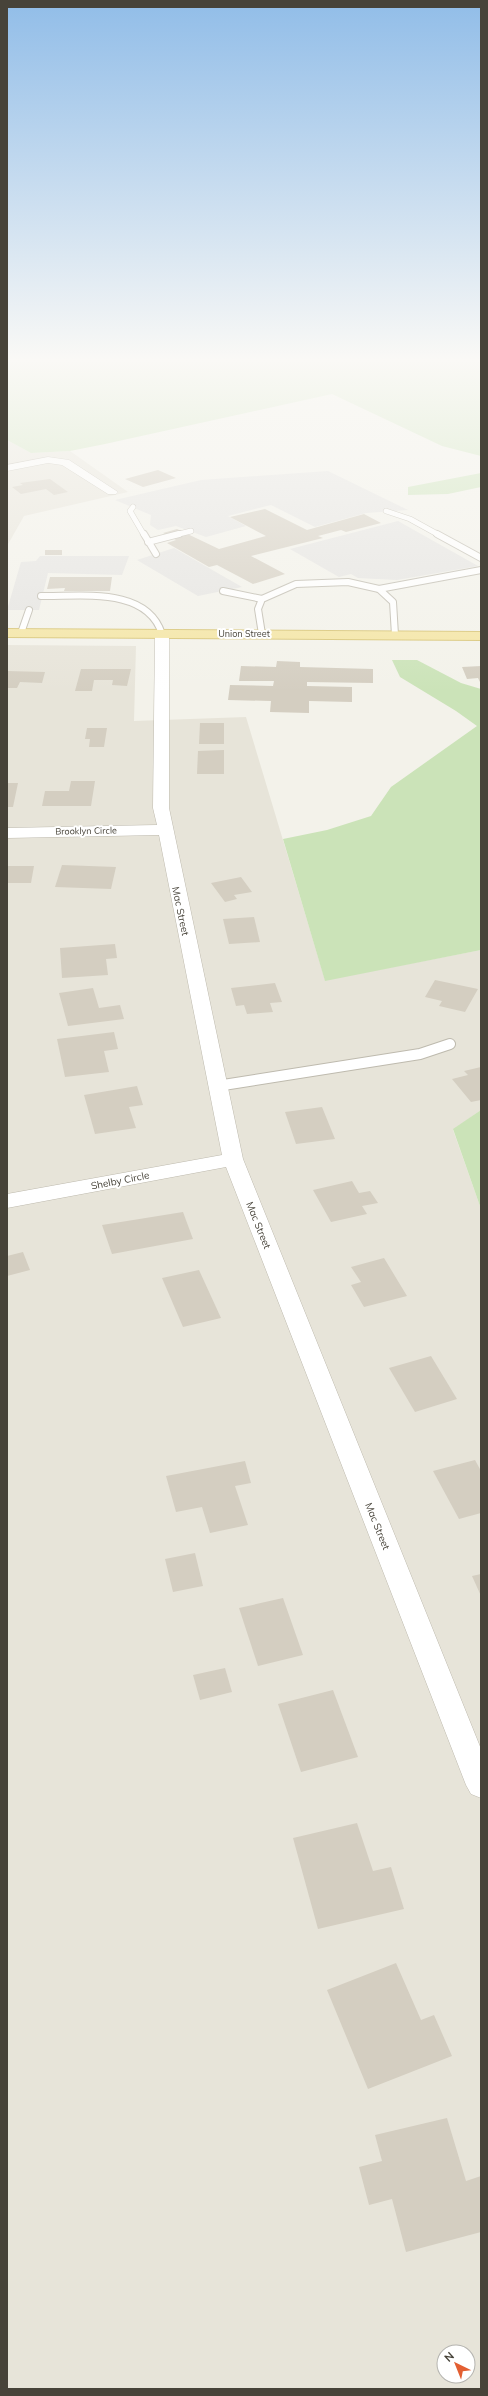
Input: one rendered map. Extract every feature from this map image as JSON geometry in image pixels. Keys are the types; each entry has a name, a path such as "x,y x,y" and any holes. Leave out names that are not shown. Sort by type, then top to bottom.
{"main road":[{"name":"Union Street","path":"7,633 481,636"}],"street":[{"path":"76,469 112,492"},
{"name":"Mac Street","path":"162,634 161,808 233,1159 481,1785"},
{"name":"Brooklyn Circle","path":"7,833 165,830"},
{"name":"Shelby Circle","path":"7,1201 233,1159"}],"lane":[{"path":"133,507 130,511 156,554"},
{"path":"386,512 410,519 481,558"},
{"path":"148,542 191,532"},
{"path":"223,591 262,599 296,584 348,582 379,589 481,570"},
{"path":"365,586 369,579"},
{"path":"379,589 393,602 395,635"},
{"path":"41,596 115,597 139,606 158,621 162,634"},
{"path":"262,599 258,609 262,634"},
{"path":"22,633 29,610"},
{"path":"217,1086 420,1054 450,1044"}],"shaded area":[{"path":"7,469 95,469 128,492 24,516 7,546"},
{"path":"328,471 408,510 366,513 315,527 271,505 228,516 246,526 206,537 176,526 158,530 150,525 151,515 115,500 201,480"},
{"path":"398,521 478,566 397,580 358,578 351,574 339,577 290,549"},
{"path":"174,548 242,587 198,596 137,560"},
{"path":"40,556 129,556 122,575 48,573 39,610 7,610 21,562 36,561"},
{"path":"7,645 136,646 134,721 246,717 325,980 481,950 481,1110 453,1130 481,1209 481,2389 7,2389"}],"green space":[{"path":"481,473 481,487 448,494 408,495 408,487"},
{"path":"392,660 417,660 461,683 481,689 481,950 325,981 283,839 327,830 371,816 391,787 477,726 456,711 400,677"},
{"path":"481,1110 481,1209 453,1129"}],"building":[{"path":"158,470 176,478 143,487 125,479"},
{"path":"50,479 68,492 54,495 46,489 21,494 12,487 23,485 20,483"},
{"path":"265,509 307,530 364,514 381,523 346,532 341,530 318,536 323,538 251,556 285,574 253,584 217,565 209,567 167,543 176,540 163,533 177,529 219,549 266,536 230,517"},
{"path":"45,550 62,550 62,555 45,555"},
{"path":"50,577 112,577 110,591 64,591 65,588 47,589"},
{"path":"277,661 300,662 300,667 373,669 373,683 307,682 307,686 352,687 352,702 309,701 309,713 270,712 271,701 228,700 230,685 273,686 274,681 239,681 241,666 276,667"},
{"path":"481,666 481,684 478,678 467,679 462,667"},
{"path":"81,669 131,669 127,686 112,685 113,680 94,680 92,691 75,691"},
{"path":"7,671 45,672 42,683 20,682 17,688 7,688"},
{"path":"200,723 224,723 224,744 199,744"},
{"path":"87,728 107,728 104,747 89,747 90,739 85,739"},
{"path":"224,750 224,774 197,774 198,751"},
{"path":"71,781 95,781 91,806 42,806 45,791 69,791"},
{"path":"7,783 18,783 13,807 7,807"},
{"path":"62,865 116,867 111,889 55,887"},
{"path":"7,866 34,866 31,883 7,883"},
{"path":"241,877 252,892 234,895 237,899 225,902 211,883"},
{"path":"254,917 260,942 229,944 223,919"},
{"path":"115,944 117,958 106,959 108,975 62,978 60,948"},
{"path":"435,980 478,989 465,1012 439,1006 442,1001 425,997"},
{"path":"275,983 282,1002 270,1003 273,1012 247,1014 244,1005 236,1006 231,988"},
{"path":"93,988 99,1008 120,1005 124,1019 68,1026 59,993"},
{"path":"114,1032 118,1049 104,1051 109,1072 65,1077 57,1039"},
{"path":"481,1067 481,1100 471,1102 452,1079 468,1075 464,1071"},
{"path":"137,1086 143,1105 129,1107 136,1128 95,1134 84,1095"},
{"path":"322,1107 335,1139 296,1144 285,1112"},
{"path":"352,1181 359,1193 370,1191 378,1203 362,1206 367,1214 331,1222 313,1190"},
{"path":"183,1212 193,1239 112,1254 102,1225"},
{"path":"23,1252 30,1270 7,1276 7,1256"},
{"path":"384,1258 407,1296 364,1307 351,1285 361,1282 351,1267"},
{"path":"199,1270 221,1318 183,1327 162,1278"},
{"path":"431,1356 457,1399 415,1412 389,1368"},
{"path":"475,1460 481,1471 481,1513 459,1519 433,1471"},
{"path":"245,1461 251,1483 235,1486 248,1525 210,1533 202,1507 176,1512 166,1476"},
{"path":"195,1553 203,1586 173,1592 165,1559"},
{"path":"481,1574 481,1596 472,1576"},
{"path":"283,1598 303,1655 258,1666 239,1608"},
{"path":"225,1668 232,1692 200,1700 193,1675"},
{"path":"333,1690 358,1757 301,1772 278,1704"},
{"path":"357,1823 373,1871 391,1867 404,1909 318,1929 293,1838"},
{"path":"396,1963 421,2020 434,2015 452,2056 368,2089 327,1990"},
{"path":"447,2118 466,2181 481,2176 481,2232 406,2252 392,2199 369,2205 359,2167 382,2161 375,2135"}]}
